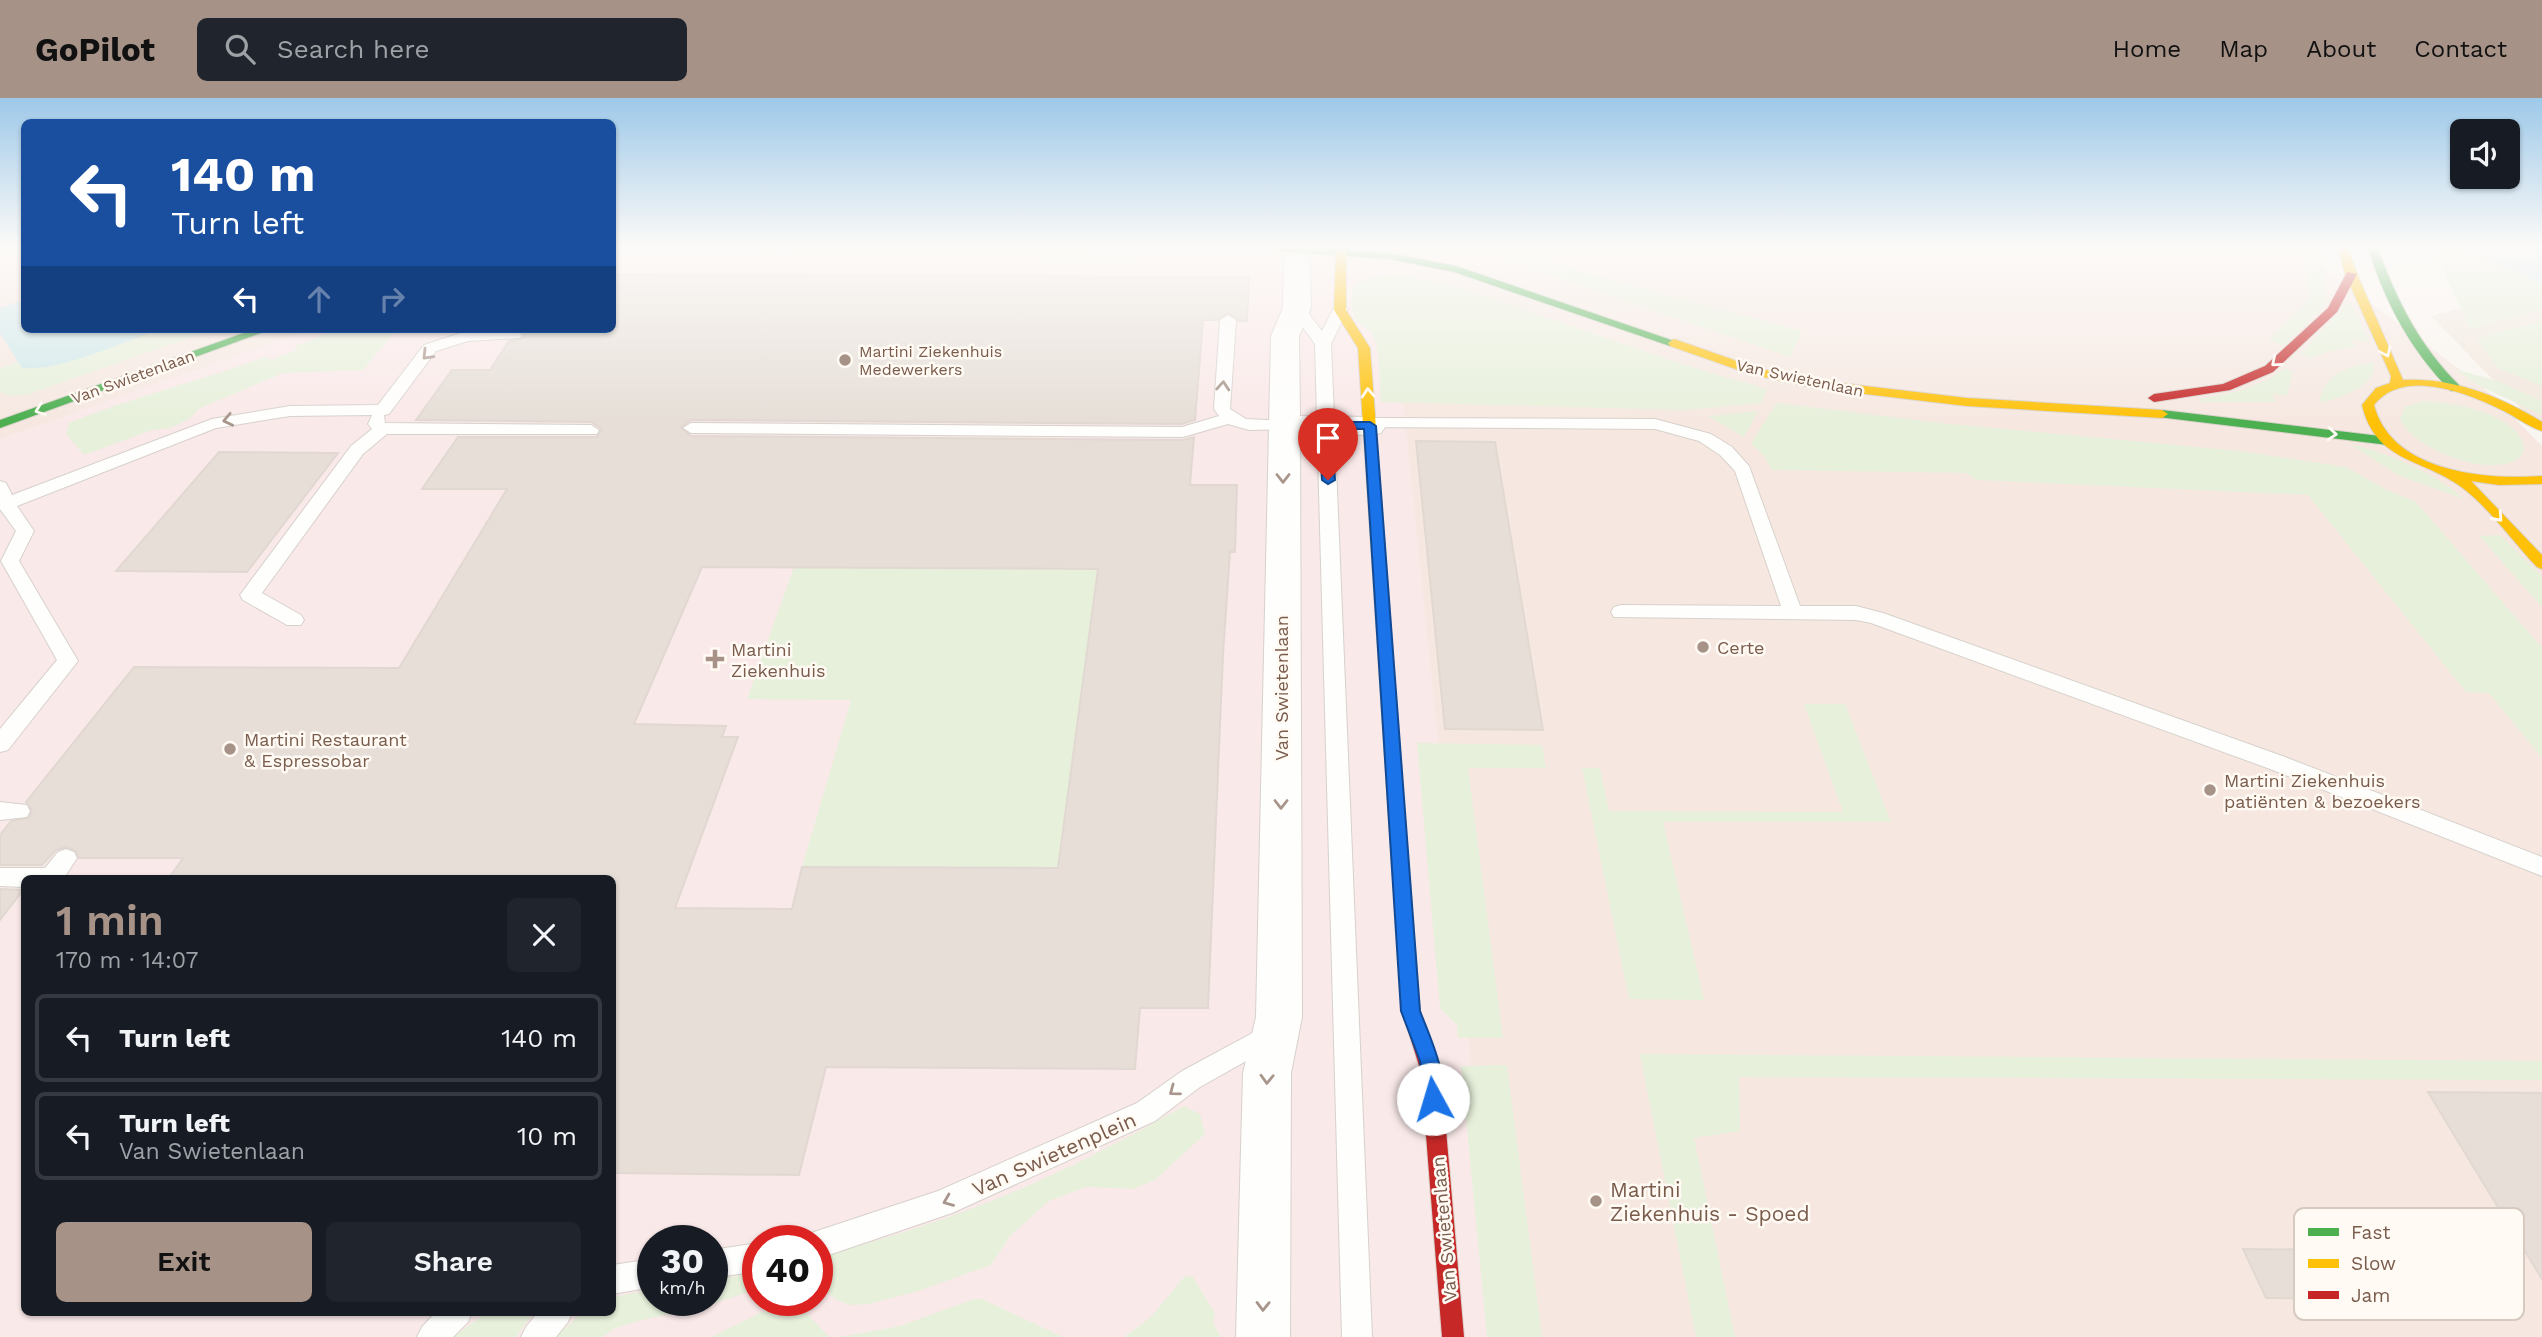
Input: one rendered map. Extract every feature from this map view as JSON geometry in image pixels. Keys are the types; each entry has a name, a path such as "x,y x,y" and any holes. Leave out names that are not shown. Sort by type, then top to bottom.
{"street":[{"name":"Van Swietenlaan","path":"1560,306 1646,336 1766,373 1877,393 2023,407 2192,416 2269,428 2388,441"},
{"path":"2023,407 2169,396 2214,389 2249,379 2269,369 2335,306"},
{"path":"2365,306 2397,376 2396,386"},
{"path":"2397,306 2442,379 2455,388"},
{"name":"Van Swietenlaan","path":"1263,1337 1267,1073 1279,1017 1284,336 1297,308"},
{"name":"Van Swietenlaan","path":"1340,309 1348,325 1362,339 1411,1011 1431,1072 1453,1337"},
{"name":"Van Swietenlaan","path":"0,424 255,333"},
{"path":"2533,486 2491,482 2451,473 2417,459 2388,441 2375,428 2367,410 2372,397 2396,386 2423,384 2455,388 2502,404 2542,428"},
{"name":"Van Swietenlaan","path":"2192,416 2252,408"},
{"path":"2350,413 2367,410"},
{"path":"1284,425 1370,424"},
{"path":"2451,473 2472,488 2542,564"}],"lane":[{"path":"1297,308 1323,344"},
{"path":"1340,309 1323,344 1357,1337"},
{"path":"1228,320 1222,409 1227,419 1238,424 1284,425"},
{"path":"514,335 467,336 430,348 383,410 376,424 383,429 592,430"},
{"path":"0,744 68,660 10,561 25,531 3,496 212,424 290,411 383,410"},
{"path":"691,428 1183,432 1227,419"},
{"path":"1370,424 1655,424 1678,427 1699,434 1734,456 1743,470 1793,613"},
{"path":"294,620 250,595 357,450 383,429"},
{"path":"1621,612 1856,613 1875,618 2026,676 2066,686 2243,750 2542,867"},
{"path":"53,875 66,858"},
{"path":"0,877 21,877"},
{"name":"Van Swietenplein","path":"833,1240 942,1203 1146,1112 1191,1079 1275,1032"},
{"path":"616,1279 637,1276"},
{"path":"432,1337 454,1316"},
{"path":"536,1337 554,1316"}],"shaded area":[{"path":"0,306 21,306 21,333 616,333 616,306 2375,306 2482,386 2542,446 2542,1337 0,1337"},
{"name":"Martini Ziekenhuis","path":"616,306 1393,306 1499,1337 0,1337 0,439 300,333 616,333"},
{"path":"2470,306 2542,306 2542,430 2431,316"}],"green space":[{"path":"1351,306 1513,306 1681,364 1767,389 1762,403 1684,410 1381,402 1376,343 1371,333 1354,316"},
{"path":"1639,306 1708,306 1802,331 1790,357"},
{"path":"2302,306 2324,306 2283,346 2269,340"},
{"path":"2344,306 2352,306 2369,341 2351,340 2355,347 2311,358 2301,354"},
{"path":"2460,306 2542,306 2542,309 2471,329"},
{"path":"2542,321 2542,386 2497,368 2477,339"},
{"path":"148,333 203,333 29,394 12,396 0,392 0,368 18,362 22,368 48,367"},
{"path":"329,333 394,333 363,370 283,373 200,408 189,419 171,428 152,430 84,455 66,434 69,423 93,413 267,356 272,360 298,349 295,346"},
{"path":"2373,362 2374,372 2364,384 2343,396 2320,402 2322,392 2331,378 2346,369"},
{"path":"2285,368 2293,372 2287,396 2273,394 2275,402 2202,402 2199,399 2244,389 2265,381"},
{"path":"2454,369 2498,381 2541,401 2542,415 2476,384"},
{"path":"2423,401 2467,407 2500,420 2513,428 2521,439 2524,452 2513,461 2497,465 2459,460 2439,452 2408,431 2400,419 2405,407"},
{"path":"1777,403 1940,423 2239,451 2346,467 2385,489 2416,502 2542,648 2542,758 2489,693 2466,692 2308,495 1977,480 1966,473 1772,470 1764,456 1751,443"},
{"path":"1758,411 1744,437 1708,416"},
{"path":"2350,444 2411,466 2440,481 2466,500 2398,475"},
{"path":"2500,535 2542,576 2542,607 2479,536"},
{"path":"794,567 1098,569 1058,868 802,867 851,700 747,699"},
{"path":"1804,704 1845,704 1891,822 1663,822 1704,1000 1629,999 1582,768 1600,768 1609,811 1843,812"},
{"path":"1417,743 1542,745 1546,768 1468,768 1503,1038 1458,1038 1457,1025 1440,1008"},
{"path":"1640,1054 2542,1061 2542,1080 1739,1077 1740,1131 1694,1138 1735,1337 1696,1337"},
{"path":"1507,1065 1542,1337 1487,1337 1461,1066"},
{"path":"1184,1106 1200,1114 1205,1134 1155,1180 1133,1189 1086,1187 1049,1201 1011,1235 991,1265 918,1291 869,1304 850,1305 833,1297 833,1253 992,1201 1090,1157"},
{"path":"742,1275 742,1294 728,1299 728,1277"},
{"path":"1185,1276 1193,1277 1215,1313 1213,1323 1221,1337 1124,1337 1150,1318"},
{"path":"637,1292 637,1316 661,1316 613,1329 603,1337 555,1337 579,1316 616,1316 616,1296"},
{"path":"974,1299 982,1299 1063,1337 839,1337 900,1326"},
{"path":"482,1316 531,1316 516,1337 453,1337"},
{"path":"754,1316 809,1316 829,1337 711,1337"}],"water":[{"path":"21,306 21,333 149,333 73,361 22,368 0,333 0,308"}],"building":[{"path":"616,306 1248,306 1247,321 1239,321 1229,313 1217,320 1203,320 1195,420 1182,424 691,420 681,427 691,436 1183,440 1194,437 1190,485 1237,485 1235,552 1230,552 1223,654 1208,1008 1140,1008 1135,1069 826,1067 799,1175 616,1173 616,875 171,875 183,858 79,858 76,851 67,847 56,850 42,865 0,865 0,835 11,821 29,818 32,810 26,802 134,667 399,668 507,489 422,489 458,437 597,437 602,429 591,422 416,420 452,370 490,370 509,341 522,339 525,334 616,333","holes":["702,567 1098,569 1058,868 802,867 792,909 675,908 738,737 722,737 726,726 634,724"]},
{"path":"1416,441 1495,442 1543,730 1445,729"},
{"path":"219,452 338,453 247,572 116,571"},
{"path":"0,889 21,890 21,893 0,920"},
{"path":"2428,1092 2542,1093 2542,1279 2524,1250 2524,1208 2499,1208"},
{"path":"2243,1249 2294,1249 2294,1298 2266,1298"}],"traffic: fast":[{"path":"1564,306 1674,343"},
{"path":"2395,306 2428,358 2455,388"},
{"path":"0,424 255,333"},
{"path":"2162,414 2388,441"}],"traffic: slow":[{"path":"1340,306 1340,310 1364,348 1396,804"},
{"path":"2365,306 2397,376 2396,386"},
{"path":"1674,343 1754,371 1814,384 1967,402 2162,414"},
{"path":"2542,427 2487,399 2442,385 2421,382 2401,383 2383,389 2368,405 2373,424 2387,442 2426,465 2475,478 2499,481 2542,480"},
{"path":"2453,474 2472,488 2542,564"}],"traffic: jam":[{"path":"2154,398 2226,387 2269,369 2335,306"},
{"path":"1396,804 1411,1011 1431,1072 1453,1337"}],"place":[{"name":"Martini Ziekenhuis Medewerkers","path":"845,360"},
{"name":"Certe","path":"1703,647"},
{"name":"Martini Ziekenhuis","path":"715,659"},
{"name":"Martini Restaurant & Espressobar","path":"230,749"},
{"name":"Martini Ziekenhuis patiënten & bezoekers","path":"2210,790"},
{"name":"Martini Ziekenhuis - Spoed","path":"1596,1201"}],"route":[{"path":"1328,480 1326,425 1370,426 1411,1011 1429,1061 1433,1099"}]}
